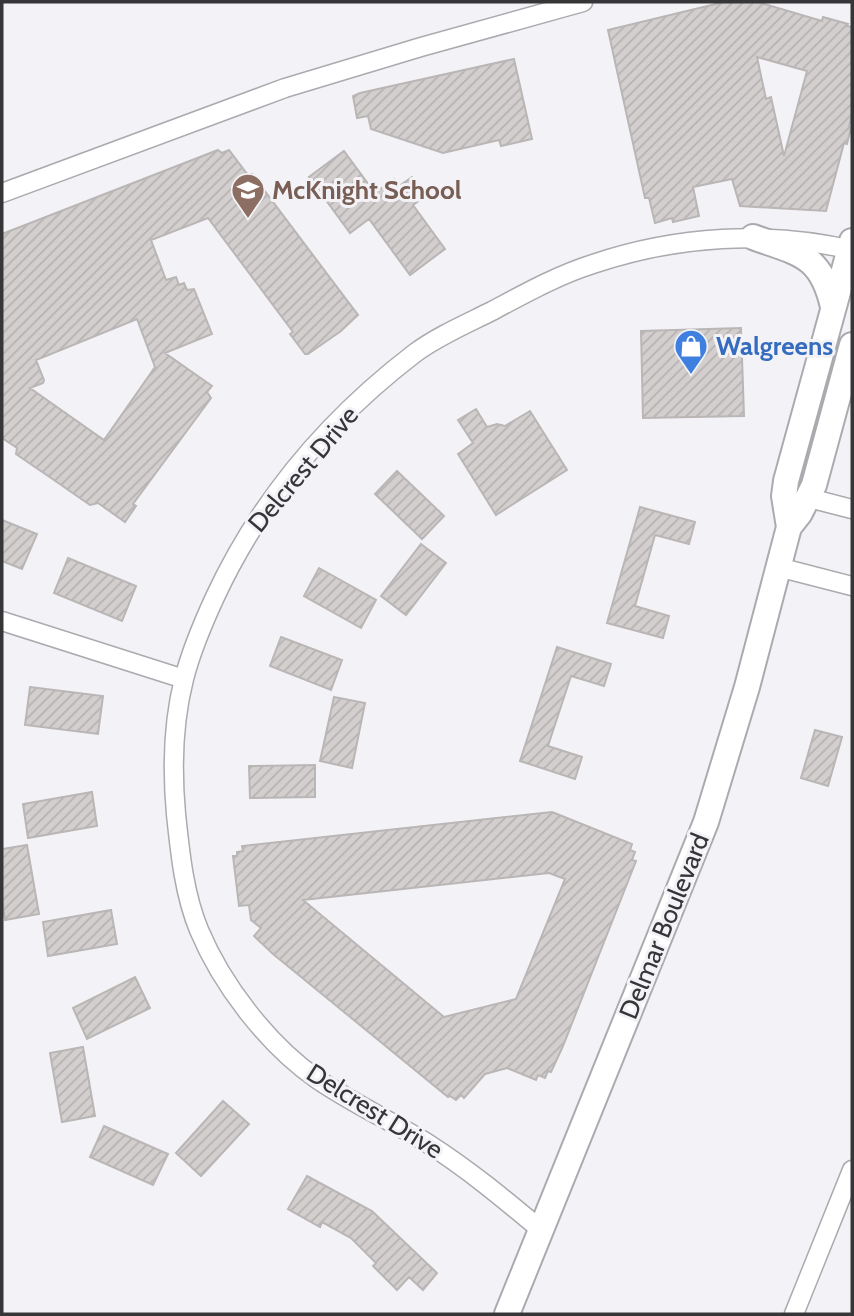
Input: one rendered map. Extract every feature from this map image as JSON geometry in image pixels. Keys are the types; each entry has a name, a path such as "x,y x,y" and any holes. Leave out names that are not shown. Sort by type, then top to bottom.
{"main road":[{"path":"753,237 789,250 815,264 825,279 833,307"},
{"name":"Delmar Boulevard","path":"789,527 784,496 786,481 852,247"},
{"name":"Delmar Boulevard","path":"507,1314 706,822 747,687 789,527 809,498 852,345"}],"street":[{"path":"2,193 285,88 583,2"},
{"name":"Delcrest Drive","path":"541,1230 475,1175 315,1077 266,1032 229,987 199,929 182,865 173,779 184,679 203,624 224,579 241,545 272,498 335,422 417,352 527,292 591,264 671,244 753,237 852,247"},
{"path":"809,498 852,509"},
{"path":"778,567 852,586"},
{"path":"2,621 184,679"},
{"path":"794,1314 850,1179"}],"building":[{"path":"724,2 758,2 822,21 823,17 852,27 851,128 847,144 844,143 826,211 740,206 732,179 693,187 699,216 673,222 672,218 655,223 649,198 645,198 608,30","holes":["757,57 807,71 784,156 771,97 766,99"]},
{"path":"514,59 532,139 501,146 499,140 443,153 371,129 368,116 357,118 353,96 360,93"},
{"path":"218,150 222,153 229,150 248,175 252,174 358,315 341,331 305,354 290,334 293,332 208,218 151,240 166,280 176,277 179,285 184,283 187,290 194,289 212,334 165,353 212,386 207,392 211,398 133,504 136,506 125,522 98,503 90,505 16,454 17,448 2,438 2,234","holes":["137,319 155,367 104,440 30,388 43,383 44,380 36,360"]},
{"path":"344,151 375,193 394,179 399,186 412,177 422,190 416,195 420,200 413,205 445,249 410,275 369,219 350,233 309,177"},
{"path":"741,328 744,416 643,418 641,331"},
{"path":"476,409 487,427 497,424 505,426 530,411 567,470 496,515 458,454 473,443 458,420"},
{"path":"397,471 444,516 422,539 375,494"},
{"path":"640,507 695,522 689,544 655,535 635,606 669,616 663,638 607,623"},
{"path":"2,520 37,534 22,569 2,561"},
{"path":"421,544 446,563 406,615 381,596"},
{"path":"68,558 136,586 122,621 54,593"},
{"path":"319,568 376,600 361,628 304,596"},
{"path":"281,637 342,660 331,690 270,666"},
{"path":"557,647 611,664 604,686 571,676 548,746 582,757 575,779 520,761"},
{"path":"30,687 103,696 98,734 25,725"},
{"path":"334,697 365,703 352,768 320,761"},
{"path":"815,730 842,737 828,786 801,778"},
{"path":"315,765 315,797 250,798 249,766"},
{"path":"92,792 97,826 28,838 23,804"},
{"path":"552,812 632,844 630,850 635,852 632,860 636,861 551,1072 548,1071 545,1078 538,1075 536,1080 507,1068 485,1074 464,1098 461,1095 456,1100 448,1097 254,936 261,928 251,920 249,905 239,906 233,856 243,851 242,846","holes":["549,873 565,879 516,999 444,1017 303,900"]},
{"path":"27,845 39,914 5,920 2,901 2,849"},
{"path":"111,910 117,944 48,956 43,922"},
{"path":"135,977 150,1008 87,1039 73,1008"},
{"path":"83,1047 95,1116 62,1122 50,1053"},
{"path":"223,1101 249,1124 201,1176 176,1153"},
{"path":"104,1126 168,1154 153,1185 90,1157"},
{"path":"307,1176 372,1211 437,1273 423,1290 409,1277 397,1290 373,1266 376,1263 351,1238 322,1222 320,1227 288,1209"}],"place":[{"name":"McKnight School","path":"248,220"},
{"name":"Walgreens","path":"691,376"}]}
